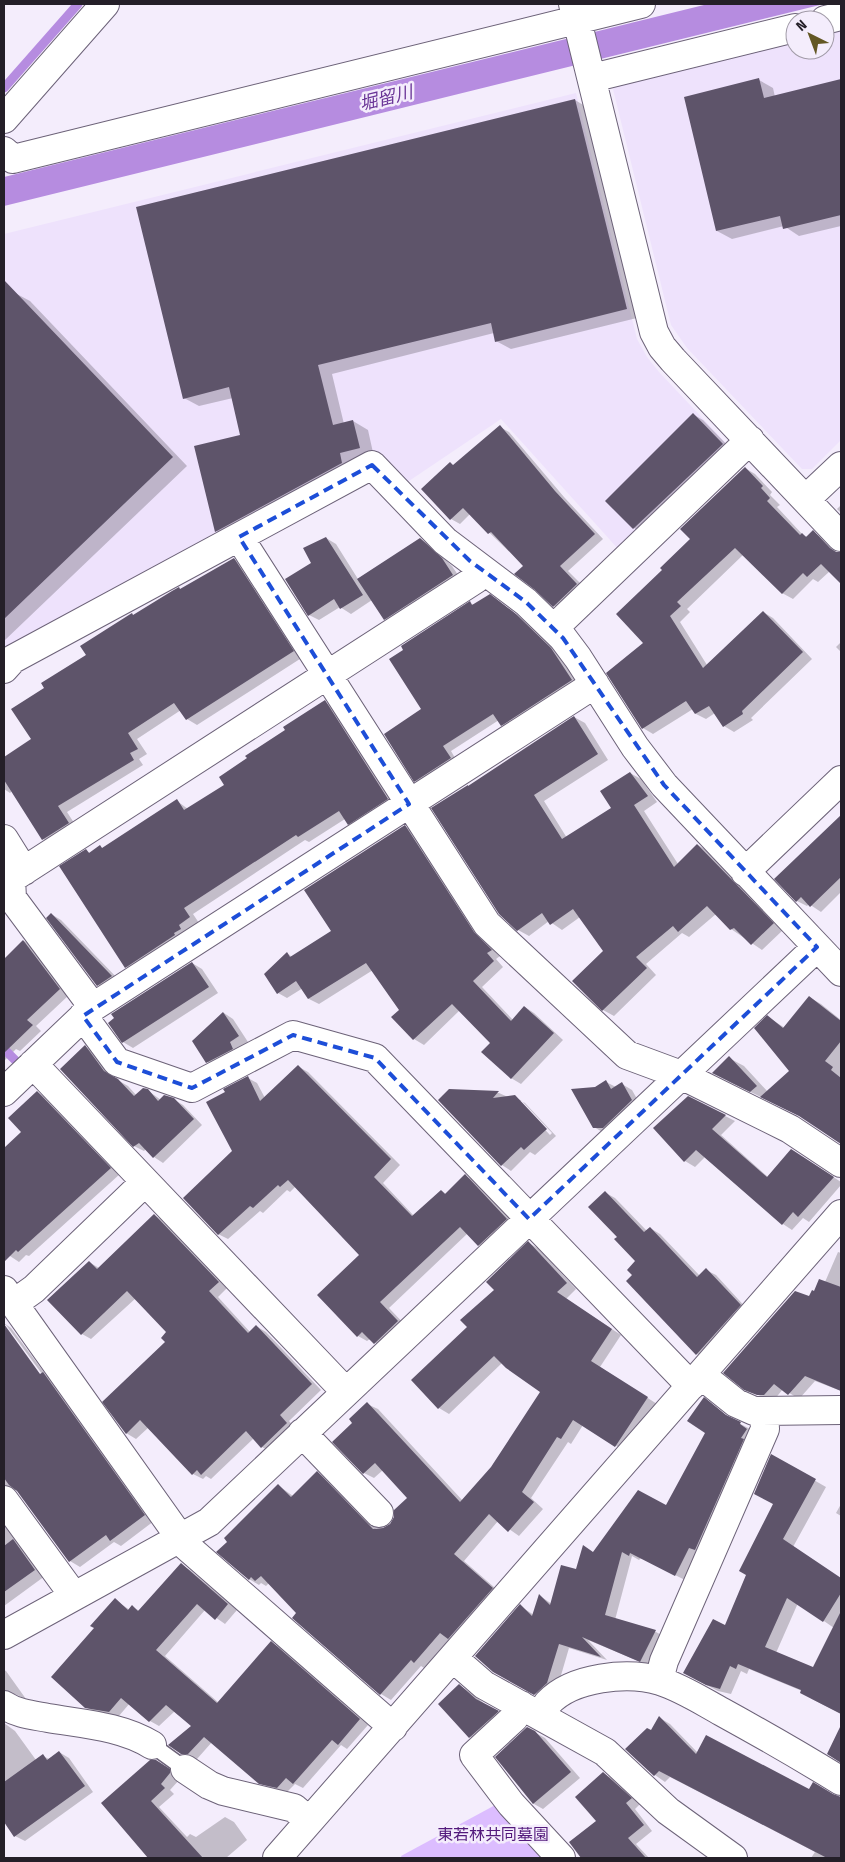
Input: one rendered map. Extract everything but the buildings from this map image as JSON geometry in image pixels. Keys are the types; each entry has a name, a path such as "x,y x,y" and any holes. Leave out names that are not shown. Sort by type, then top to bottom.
{"street":[{"path":"4,119 105,4"},
{"path":"4,151 13,158 577,17 641,4"},
{"path":"577,17 654,332 662,347 673,360 841,537"},
{"path":"590,73 785,30"},
{"path":"554,628 750,440"},
{"path":"4,669 13,660 372,465 445,540 526,602 554,628 578,658 635,747 664,785 841,972"},
{"path":"806,500 841,466"},
{"path":"239,537 487,924 627,1055 681,1075 790,1129 841,1163"},
{"path":"483,570 476,579 11,879 12,898 88,1012 117,1062 192,1088 293,1035 375,1058 529,1219 696,1381 749,1409 764,1412 841,1410"},
{"path":"4,1092 88,1012 595,684"},
{"path":"745,872 841,780"},
{"path":"4,839 24,871"},
{"path":"4,1635 208,1522 817,947"},
{"path":"33,1064 346,1392"},
{"path":"145,1182 34,1289 9,1297 180,1538 393,1727"},
{"path":"277,1858 841,1214"},
{"path":"659,1680 664,1661 765,1429 764,1412"},
{"path":"302,1433 379,1513"},
{"path":"4,1500 74,1596"},
{"path":"453,1658 484,1685 605,1752 668,1811 733,1858"},
{"path":"562,1858 512,1804 474,1755 514,1718 548,1703 568,1688 578,1684 612,1677 630,1676 659,1680 678,1688 738,1721 841,1781"},
{"path":"4,1706 22,1714 110,1728 128,1733 152,1745"},
{"path":"186,1769 209,1785 223,1791 294,1808 310,1822"}],"lane":[{"path":"152,1745 186,1769"}],"highlighted area":[{"path":"372,465 470,561 526,602 563,638 664,785 817,947 529,1219 375,1058 293,1035 192,1088 117,1062 83,1016 409,804 239,537"}],"shaded area":[{"path":"841,28 841,440 812,469 802,469 687,348 671,325 612,85 785,42 785,60 835,60 835,30"},
{"path":"576,93 637,339 647,357 659,372 725,442 725,451 620,551 501,419 406,483 375,451 4,652 4,234"}],"green space":[{"name":"東若林共同墓園","path":"499,1803 549,1858 402,1858 401,1856"}],"water":[{"name":"堀留川","path":"708,4 824,4 800,10 785,10 785,14 4,206 4,177"}],"waterway":[{"path":"4,88 78,4"},
{"path":"4,1049 15,1060"}]}
